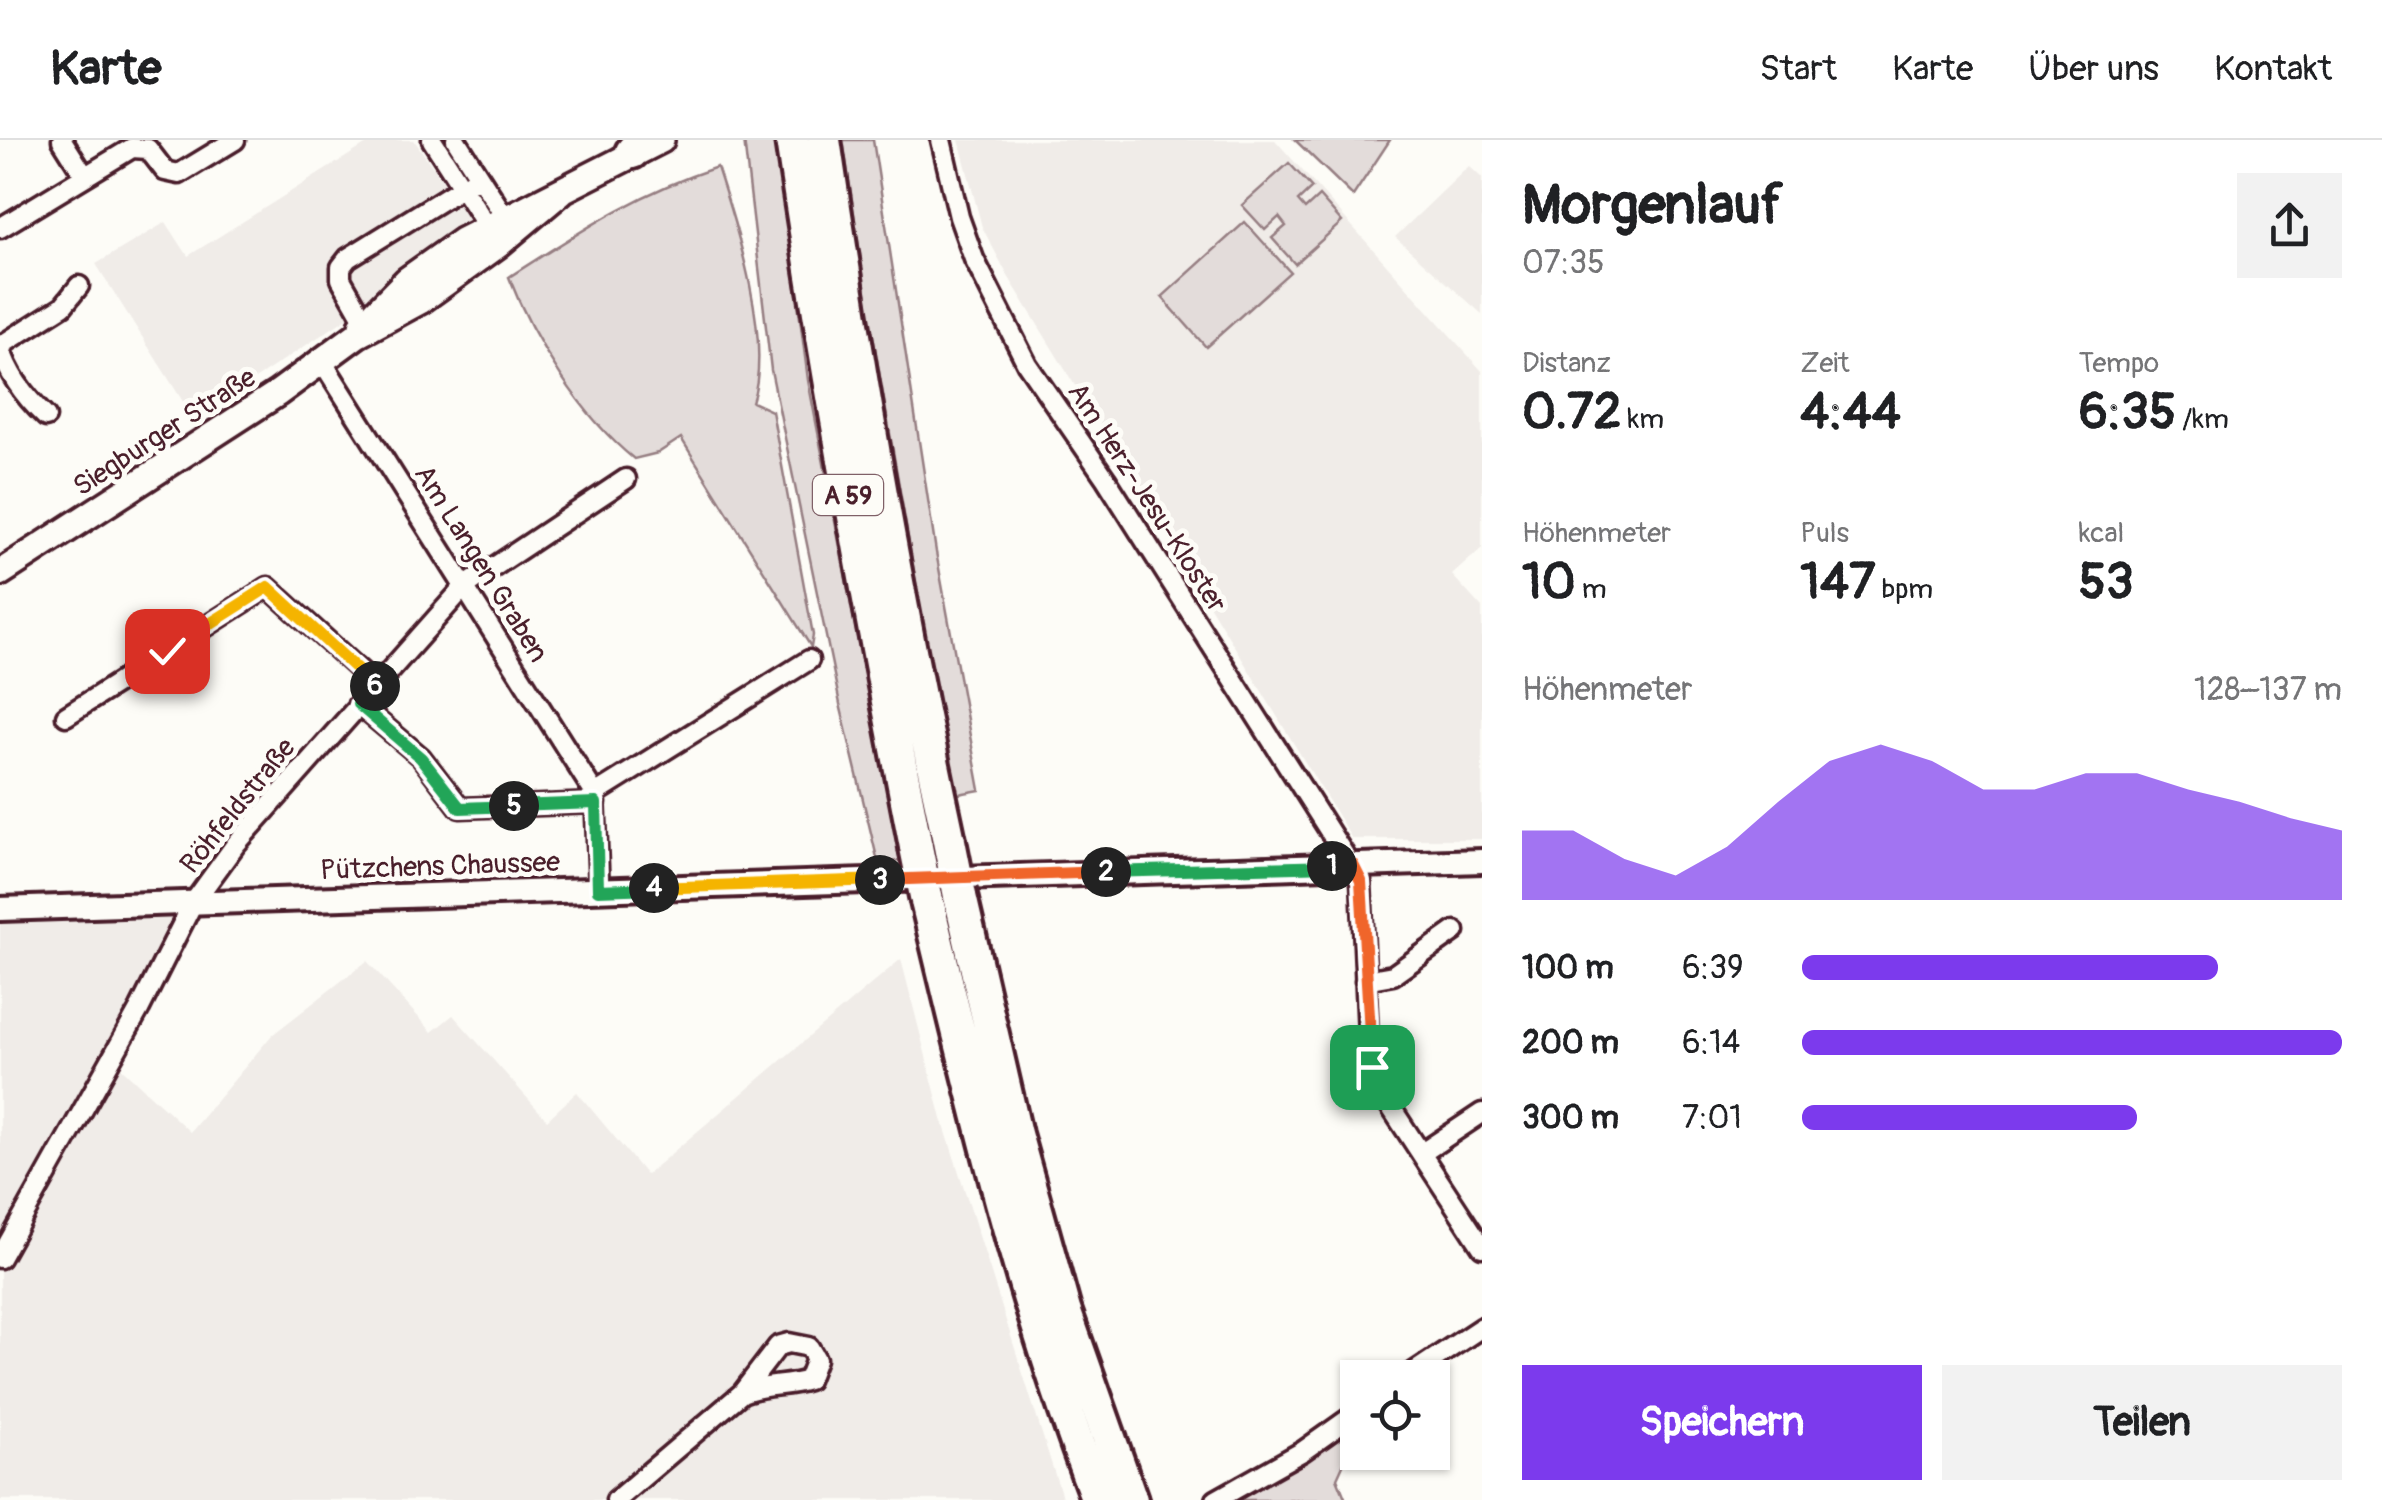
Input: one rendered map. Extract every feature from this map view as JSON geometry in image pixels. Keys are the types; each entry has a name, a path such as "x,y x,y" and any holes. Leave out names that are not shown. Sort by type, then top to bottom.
{"highway":[{"name":"A 59","path":"792,140 855,533 927,900 984,1142 1067,1420 1098,1500"},
{"name":"A 59","path":"824,140 890,550 960,896 1015,1134 1064,1310 1131,1500"}],"main road":[{"name":"Siegburger Straße","path":"0,573 322,361 364,329 435,258 497,229 645,144"}],"street":[{"path":"62,140 84,175"},
{"path":"0,228 132,148 148,148 165,170 179,174 236,140"},
{"path":"432,140 461,187 497,229"},
{"path":"456,140 479,177 497,229"},
{"name":"Am Herz-Jesu-Kloster","path":"941,140 959,217 974,259 1027,364 1106,478 1353,865"},
{"path":"364,329 341,279 341,266 479,177"},
{"path":"46,416 30,402 6,366 0,347 63,306 79,286"},
{"name":"Am Langen Graben","path":"322,361 595,798"},
{"name":"Röhfeldstraße","path":"0,1258 140,1008 193,903 236,844 464,586 626,479"},
{"path":"66,716 268,587 376,685"},
{"path":"358,704 421,758 460,808 595,798 808,660"},
{"path":"595,798 598,890"},
{"name":"Pützchens Chaussee","path":"0,909 1482,860"},
{"path":"1353,865 1361,881 1368,1035 1377,1086 1482,1247"},
{"path":"1366,980 1393,975 1455,931"},
{"path":"1422,1153 1482,1113"},
{"path":"1433,1360 1482,1328"},
{"path":"616,1500 742,1393"},
{"path":"1216,1500 1303,1451 1340,1425"}],"shaded area":[{"path":"373,140 414,140 478,232 194,419 96,264 166,222 188,256"},
{"path":"744,140 777,140 808,380 900,861 878,862 840,704 771,370"},
{"path":"843,140 873,140 936,552 980,790 953,795 869,314"},
{"path":"959,140 1275,140 1482,371 1482,548 1452,575 1482,608 1482,839 1352,839 1008,276 982,227"},
{"path":"1295,140 1390,140 1353,196"},
{"path":"1289,163 1312,188 1298,201 1305,209 1319,196 1342,222 1295,264 1272,238 1286,226 1279,217 1265,230 1242,205"},
{"path":"1469,166 1482,178 1482,314 1395,237"},
{"path":"717,167 742,252 755,317 757,377 752,402 772,411 813,635 811,647 681,438 658,453 634,459 615,442 561,376 531,326 509,277 634,202"},
{"path":"1245,222 1290,272 1206,347 1162,297"},
{"path":"175,916 103,1051 190,1132 272,1035 367,961 432,1032 453,1015 547,1120 577,1092 646,1175 901,959 942,1119 1063,1500 0,1500 0,923"},
{"path":"1340,1434 1341,1470 1337,1478 1346,1500 1237,1500 1291,1469"}],"route":[{"path":"167,651 268,587 376,685 358,704 438,775 460,808 596,803 598,890 1353,865 1361,881 1372,1067"}]}
